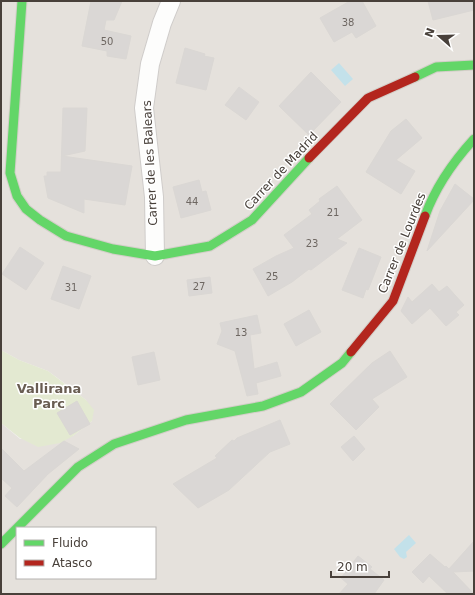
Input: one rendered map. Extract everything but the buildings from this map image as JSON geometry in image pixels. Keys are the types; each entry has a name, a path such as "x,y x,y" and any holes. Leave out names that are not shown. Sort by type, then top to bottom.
{"street":[{"name":"Carrer de Madrid","path":"22,1 10,173 17,196 26,209 40,220 66,236 113,249 155,256 210,246 252,220 323,142 368,98 436,67 474,65"},
{"name":"Carrer de les Balears","path":"155,256 154,197 144,108 150,64 162,23 171,1"},
{"name":"Carrer de Lourdes","path":"18,527 78,467 114,444 186,420 263,406 301,392 342,363 393,301 431,199 455,160 474,139"},
{"name":"Carrer de Lourdes","path":"1,544 16,529"}],"shaded area":[{"path":"1,1 474,1 474,594 1,594 1,423 20,439 73,436 92,421 86,400 48,371 19,360 1,350"}],"green space":[{"path":"1,350 19,360 48,371 86,400 94,410 92,421 73,436 60,443 38,447 20,438 1,423"}],"water":[{"path":"339,63 353,79 345,86 331,70"},
{"path":"409,535 416,543 406,552 407,557 404,559 400,557 394,549"}],"traffic: fast":[{"path":"22,1 10,173 17,196 26,209 40,220 66,236 113,249 155,256 210,246 252,220 309,158"},
{"path":"415,77 436,67 474,65"},
{"path":"425,216 429,205 445,175 474,139"},
{"path":"18,527 78,467 114,444 186,420 263,406 301,392 342,363 351,352"},
{"path":"1,544 16,529"}],"traffic: jam":[{"path":"309,158 368,98 415,77"},
{"path":"351,352 393,301 425,216"}],"district":[{"name":"Vallirana Parc","path":"49,396"}]}
